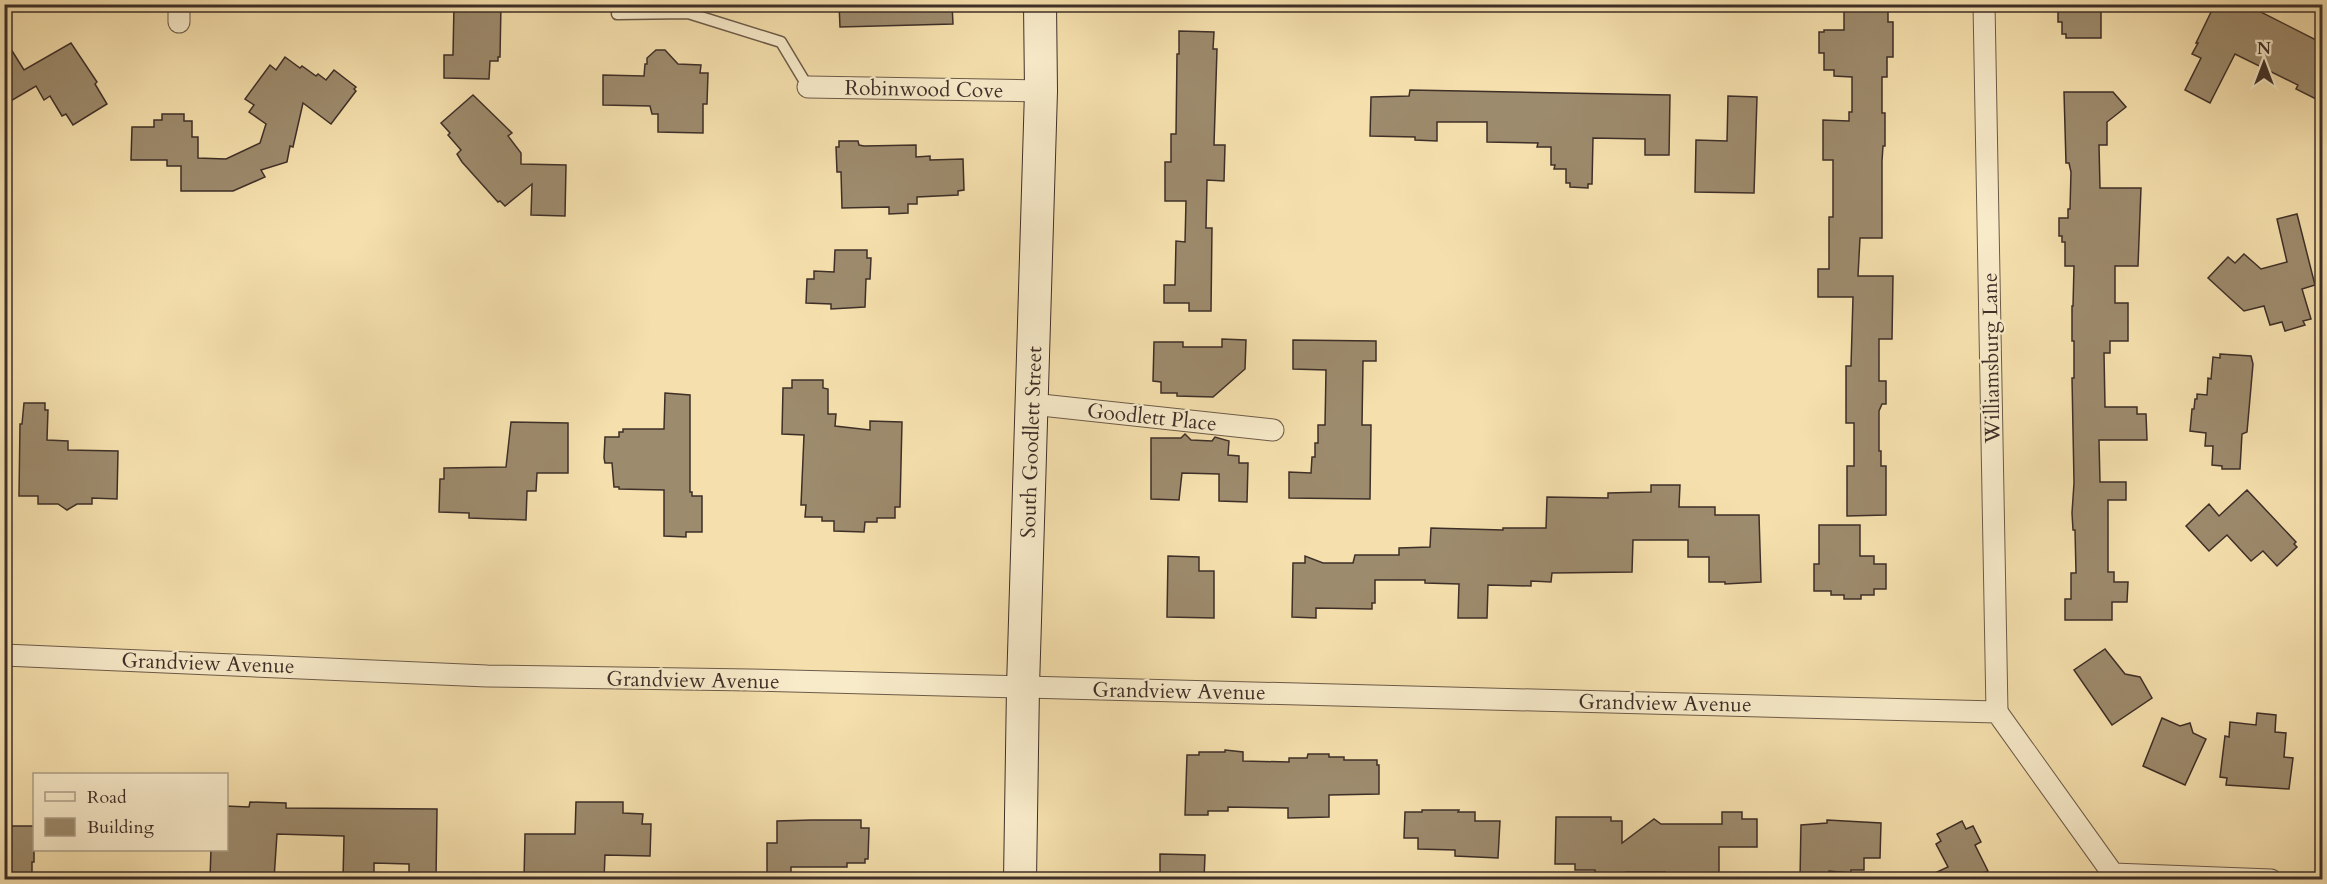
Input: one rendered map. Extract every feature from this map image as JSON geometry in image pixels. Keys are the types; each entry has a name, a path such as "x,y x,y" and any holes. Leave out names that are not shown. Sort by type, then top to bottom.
{"main road":[{"name":"South Goodlett Street","path":"1020,879 1023,687 1041,91 1040,4"}],"street":[{"name":"Williamsburg Lane","path":"1984,4 1997,712"},
{"name":"Robinwood Cove","path":"808,87 1041,91"},
{"name":"Goodlett Place","path":"1032,404 1273,430"},
{"name":"Grandview Avenue","path":"4,655 550,678 707,679 1997,712"},
{"path":"1997,712 2111,877 2271,879"}],"lane":[{"path":"617,14 688,13 781,42 808,87"}],"building":[{"path":"454,4 501,4 500,57 498,61 490,61 489,79 444,78 444,55 453,55"},
{"path":"839,4 952,4 953,24 840,27"},
{"path":"1853,4 1881,4 1881,10 1888,10 1888,22 1893,22 1893,57 1887,57 1887,77 1882,77 1885,146 1883,146 1882,161 1882,238 1860,238 1858,276 1893,276 1892,339 1879,339 1879,381 1886,381 1886,404 1882,404 1879,411 1879,451 1881,451 1881,466 1886,466 1886,515 1847,516 1847,466 1854,466 1854,423 1846,423 1846,366 1851,366 1853,297 1818,297 1818,269 1829,269 1829,217 1833,217 1833,160 1823,160 1823,120 1849,121 1849,112 1852,112 1852,77 1834,76 1834,70 1824,70 1824,53 1819,53 1819,32 1844,30 1844,8 1853,9"},
{"path":"2058,4 2101,4 2101,38 2066,38 2066,34 2062,34 2062,22 2058,22"},
{"path":"2215,4 2238,4 2254,12 2255,9 2322,43 2322,102 2296,89 2298,85 2235,54 2210,103 2185,90 2201,58 2192,54"},
{"path":"1179,31 1214,32 1213,49 1217,49 1214,145 1225,145 1224,181 1207,180 1206,228 1212,228 1211,311 1189,311 1189,303 1164,303 1164,285 1175,285 1176,241 1185,242 1186,201 1165,201 1165,162 1171,162 1171,134 1176,134"},
{"path":"4,38 24,70 71,43 97,82 95,84 107,104 73,125 66,114 62,116 50,96 44,100 36,86 4,105"},
{"path":"656,50 665,50 678,64 701,65 700,73 708,73 707,104 703,104 703,133 658,132 658,114 652,114 650,106 603,105 603,75 644,76 647,58"},
{"path":"285,57 300,68 302,66 326,80 334,70 356,87 354,89 356,91 331,124 303,103 293,147 290,146 287,162 261,170 265,177 233,191 181,191 181,166 167,166 167,160 131,160 132,127 154,127 154,120 162,120 162,114 184,114 184,121 192,121 192,137 198,137 198,158 226,159 260,143 266,124 249,112 254,105 245,99 270,65 276,70"},
{"path":"1410,90 1670,95 1669,155 1645,155 1645,139 1593,138 1592,184 1588,184 1588,188 1570,187 1570,183 1566,183 1566,169 1554,169 1555,165 1551,165 1551,147 1537,147 1538,143 1487,142 1487,122 1437,122 1437,141 1415,140 1415,137 1370,136 1371,97 1409,96"},
{"path":"2064,92 2113,92 2126,107 2107,122 2107,145 2099,145 2100,188 2141,188 2138,266 2115,266 2115,303 2128,303 2128,341 2110,341 2110,353 2104,353 2105,407 2137,407 2137,414 2146,414 2147,440 2099,440 2100,482 2126,482 2126,500 2108,500 2108,572 2114,572 2114,582 2128,582 2127,602 2112,602 2112,620 2065,620 2065,599 2071,599 2071,573 2076,573 2075,530 2073,530 2072,513 2074,266 2065,266 2065,242 2062,242 2062,236 2059,236 2059,218 2068,218 2068,209 2070,209 2071,172 2069,163 2066,163"},
{"path":"473,95 512,133 508,136 521,153 521,164 566,165 565,216 531,215 532,184 505,206 500,201 498,202 462,162 457,154 461,150 441,123"},
{"path":"1728,96 1757,97 1754,193 1695,192 1696,140 1727,141"},
{"path":"839,141 858,141 859,145 864,146 916,145 916,157 930,156 930,160 963,159 964,190 958,191 958,195 917,197 917,204 908,204 908,213 889,214 889,207 842,208 841,172 837,172 836,147 839,147"},
{"path":"2297,214 2315,285 2302,289 2311,319 2303,321 2305,325 2285,331 2282,322 2270,325 2264,306 2244,311 2208,278 2228,257 2235,263 2244,254 2261,269 2287,262 2277,219"},
{"path":"835,250 867,250 867,258 871,258 870,279 866,279 865,307 831,309 831,304 806,303 807,279 814,279 814,271 834,272"},
{"path":"1222,339 1246,340 1245,369 1213,397 1161,393 1161,382 1153,381 1154,342 1183,342 1183,347 1222,347"},
{"path":"1293,340 1376,341 1376,361 1363,361 1362,425 1371,425 1370,499 1289,498 1289,472 1311,473 1312,457 1315,457 1315,443 1318,443 1318,425 1325,425 1326,370 1293,369"},
{"path":"2220,354 2251,356 2253,364 2247,432 2242,434 2240,469 2222,469 2222,466 2212,465 2213,446 2205,446 2206,433 2190,431 2195,399 2197,399 2197,394 2207,395 2213,357 2220,358"},
{"path":"792,380 823,380 823,388 828,389 828,414 836,414 835,426 870,430 870,421 902,422 900,507 895,507 895,518 877,518 877,522 865,522 864,532 834,531 834,521 822,521 822,517 805,517 806,505 801,505 804,435 782,434 783,388 792,388"},
{"path":"665,393 690,395 690,492 692,496 702,496 702,532 686,532 686,537 664,536 664,490 614,487 612,463 605,463 604,458 605,437 619,437 619,432 623,432 623,429 664,429"},
{"path":"24,403 45,403 45,410 48,410 47,440 68,441 68,450 118,451 117,499 92,498 92,504 77,504 67,510 58,504 38,504 38,496 19,496 20,424 22,424"},
{"path":"511,422 568,423 568,473 537,473 536,491 527,491 526,520 469,518 469,513 439,512 440,479 444,479 444,468 506,467"},
{"path":"1185,434 1191,440 1212,441 1215,437 1229,441 1228,455 1239,456 1239,463 1248,463 1247,502 1219,501 1219,474 1182,473 1179,500 1151,499 1151,438 1181,438"},
{"path":"1651,485 1680,485 1679,507 1715,507 1715,515 1759,515 1761,582 1725,584 1725,582 1709,582 1709,557 1688,557 1688,540 1633,540 1632,572 1552,573 1551,582 1531,581 1531,586 1488,585 1487,618 1458,618 1459,584 1425,583 1425,580 1375,580 1375,603 1372,603 1372,609 1316,608 1316,618 1292,617 1293,563 1305,563 1305,556 1323,563 1353,563 1355,555 1399,555 1399,548 1430,547 1431,528 1503,530 1503,528 1546,528 1547,497 1608,498 1608,493 1651,492"},
{"path":"2247,490 2296,542 2294,544 2297,547 2277,566 2263,551 2251,561 2227,535 2209,551 2186,526 2209,504 2219,516"},
{"path":"1819,525 1860,525 1860,556 1874,556 1874,564 1886,564 1886,589 1874,589 1874,595 1861,595 1861,599 1844,599 1844,595 1831,595 1831,591 1814,591 1814,564 1819,564"},
{"path":"1168,556 1199,557 1199,571 1214,571 1214,618 1167,617"},
{"path":"2105,649 2125,674 2140,677 2152,698 2112,725 2074,670"},
{"path":"2257,713 2276,715 2275,732 2286,733 2284,757 2293,758 2289,789 2226,785 2227,778 2220,777 2225,736 2229,737 2230,722 2256,725"},
{"path":"2162,718 2180,726 2190,723 2193,733 2206,739 2185,785 2143,766"},
{"path":"1225,750 1243,752 1243,761 1289,762 1289,758 1307,758 1308,754 1329,754 1329,757 1344,757 1344,760 1377,760 1379,794 1329,795 1329,817 1288,818 1288,808 1228,807 1228,811 1208,811 1208,815 1185,815 1187,755 1199,755 1199,752 1225,752"},
{"path":"250,802 286,803 286,808 437,809 436,879 409,879 409,864 374,863 374,879 343,879 344,836 277,834 274,879 210,878 211,851 228,851 228,806 249,807"},
{"path":"576,802 623,802 623,813 643,814 642,824 651,824 650,856 605,855 604,879 524,879 525,834 575,834"},
{"path":"1422,810 1475,812 1475,821 1500,821 1498,858 1455,856 1455,850 1418,849 1418,838 1404,838 1405,812 1422,812"},
{"path":"1722,812 1742,812 1742,819 1757,819 1757,847 1719,847 1719,879 1665,879 1665,872 1626,872 1626,879 1596,879 1595,870 1575,870 1575,864 1555,864 1556,817 1611,817 1611,821 1622,821 1622,843 1654,819 1661,824 1722,824"},
{"path":"861,820 861,828 869,828 868,859 865,859 865,863 847,863 847,867 791,867 791,879 767,878 767,843 777,843 777,821"},
{"path":"1827,820 1881,823 1880,858 1864,858 1864,870 1851,870 1851,873 1829,871 1829,879 1800,879 1801,825 1827,823"},
{"path":"1962,821 1966,829 1973,826 1981,842 1975,845 1988,871 1983,873 1986,879 1922,879 1948,867 1936,844 1941,841 1937,834"},
{"path":"4,826 33,826 32,875 4,874"},
{"path":"1160,854 1205,855 1204,879 1160,879"}]}
